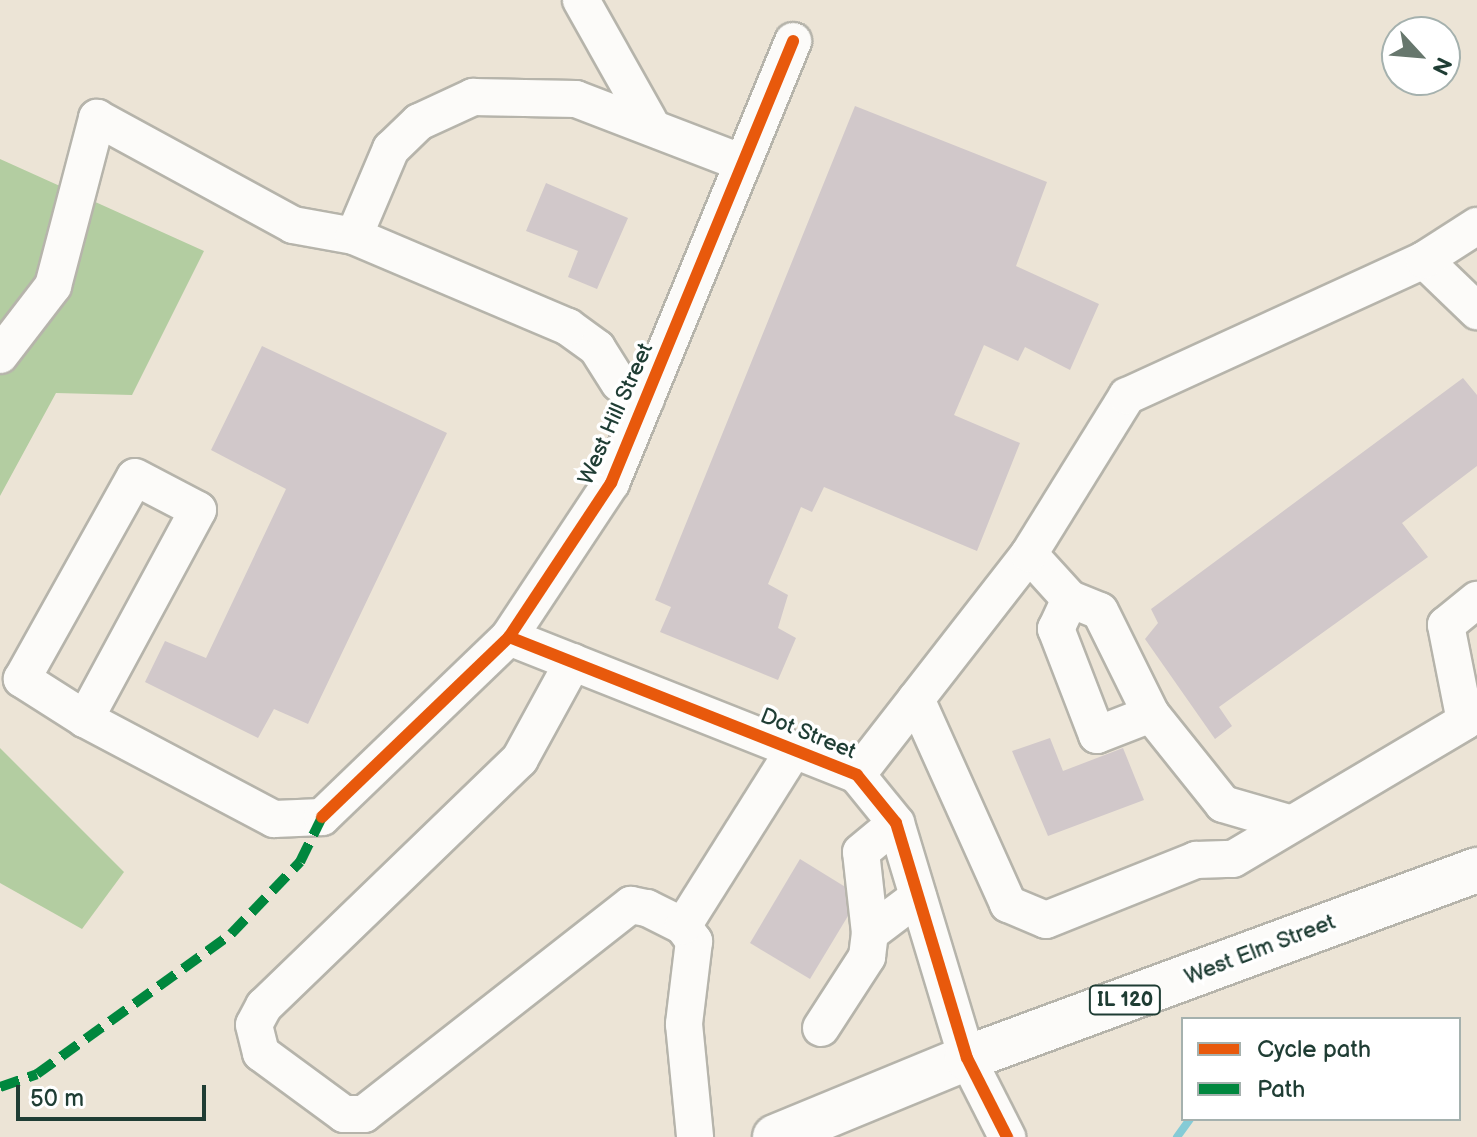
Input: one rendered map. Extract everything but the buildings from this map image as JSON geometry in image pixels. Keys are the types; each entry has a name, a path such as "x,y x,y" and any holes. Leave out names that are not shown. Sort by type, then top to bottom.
{"main road":[{"name":"West Elm Street","path":"775,1137 967,1058 1477,870"}],"street":[{"path":"581,0 649,121"},
{"name":"West Hill Street","path":"85,719 274,819 322,817 509,637 611,483 793,41"},
{"path":"354,236 391,149 419,122 473,97 576,99 649,121 743,163"},
{"path":"0,355 53,286 97,118 293,225 354,236 568,327 597,348 619,383 646,399"},
{"path":"857,775 1029,554 1127,396 1424,260 1477,226"},
{"path":"1424,260 1477,311"},
{"path":"135,477 198,510 85,719 22,679 135,477"},
{"path":"1029,554 1070,599 1100,611 1151,714 1223,804 1285,822"},
{"path":"1070,599 1056,629 1097,735 1151,714"},
{"path":"916,699 1008,904 1026,918 1046,920 1196,860 1233,859 1285,822 1465,721 1446,625 1477,600"},
{"name":"Dot Street","path":"509,637 857,775 896,823 967,1058 1007,1137"},
{"path":"573,662 520,759 264,1006 254,1025 261,1053 344,1114 364,1114 631,905 683,926 694,941 684,1024 695,1137"},
{"path":"683,926 794,750"},
{"path":"821,1028 867,957 870,933 861,852 896,823"},
{"path":"870,933 918,897"}],"green space":[{"path":"0,159 204,251 132,395 56,393 0,496"},
{"path":"0,748 124,872 82,929 0,883"}],"waterway":[{"path":"1177,1137 1189,1121"}],"marked path":[{"path":"0,1087 37,1074 231,934 300,862 322,817"}],"cycle path":[{"path":"322,817 509,637 611,483 793,41"},
{"path":"509,637 857,775 896,823 967,1058 1007,1137"}]}
